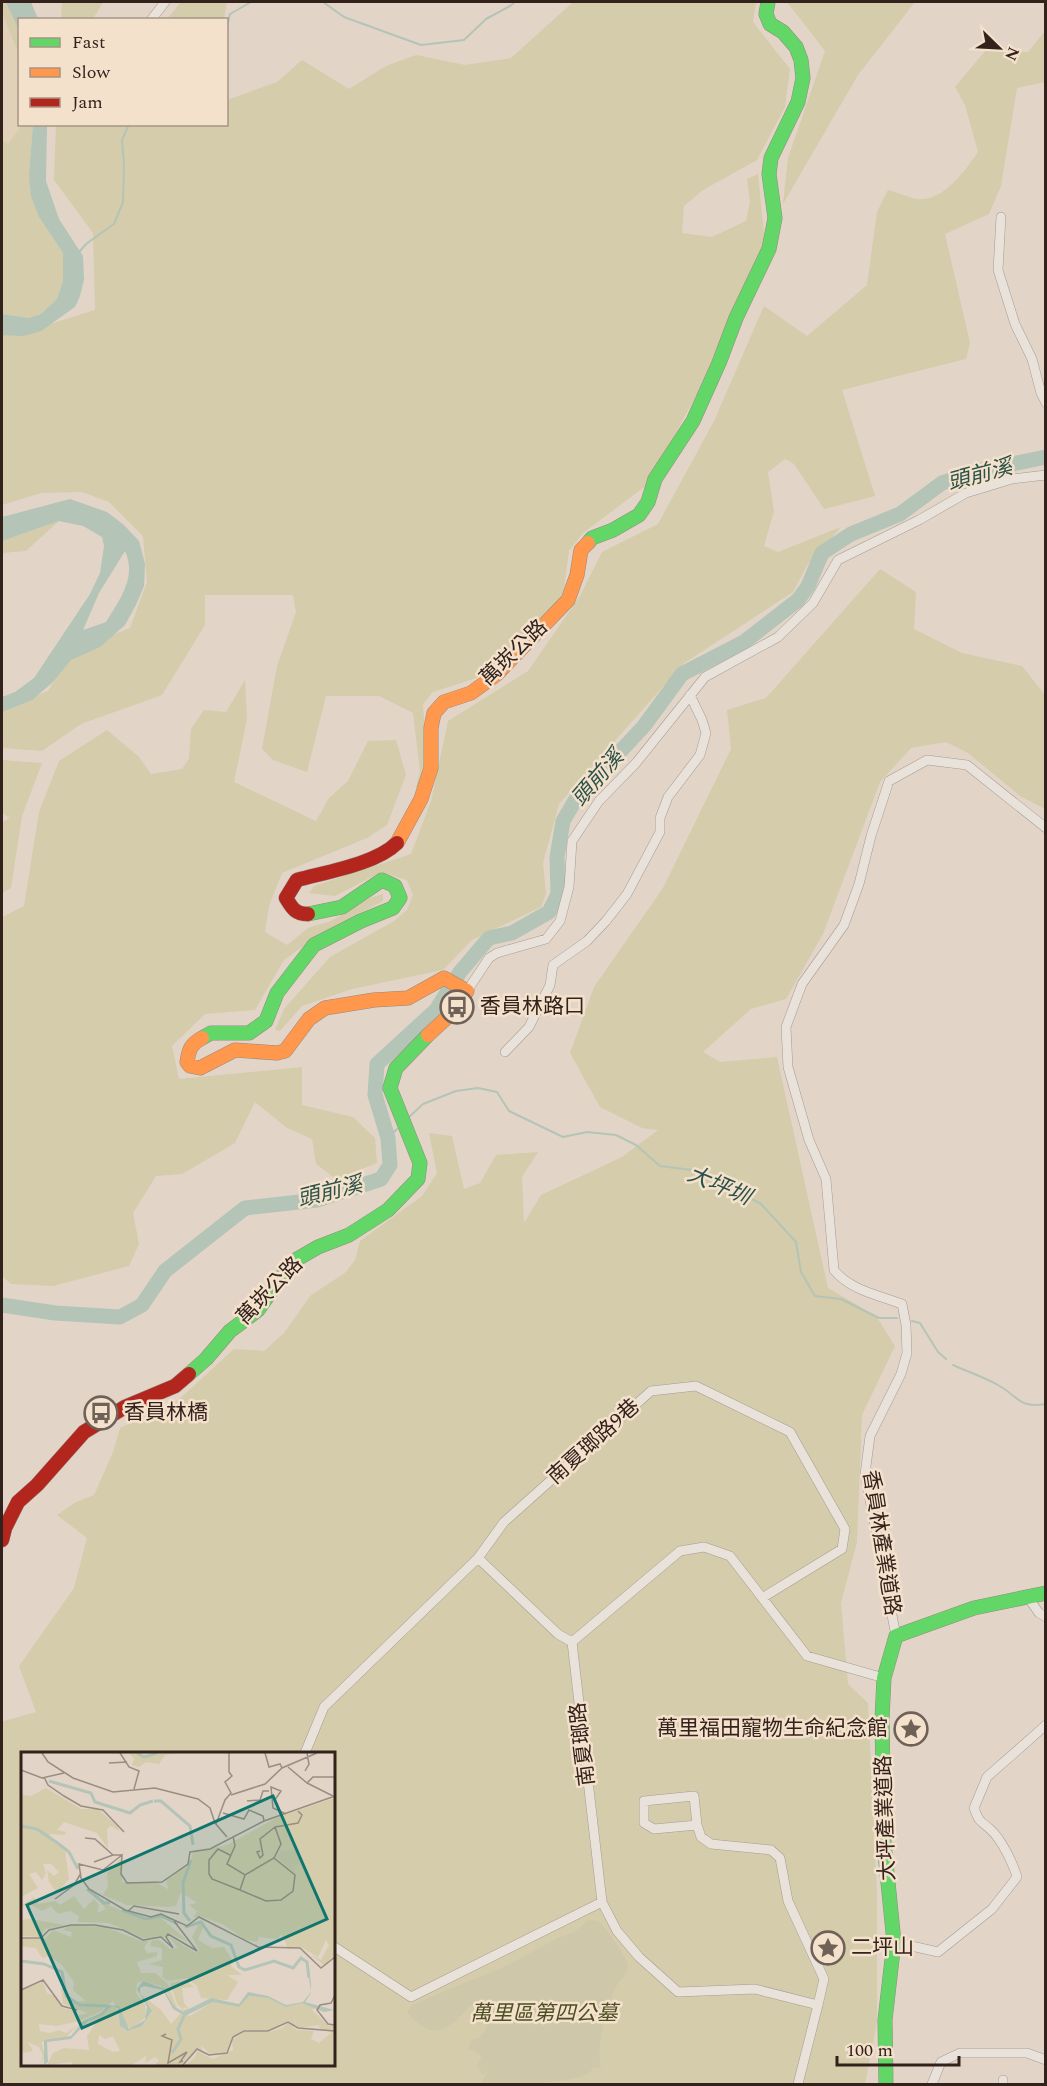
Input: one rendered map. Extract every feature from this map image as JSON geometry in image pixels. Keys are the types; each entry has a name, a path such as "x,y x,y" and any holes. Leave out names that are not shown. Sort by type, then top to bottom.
{"street":[{"path":"153,18 165,2"},
{"name":"萬崁公路","path":"2,1540 5,1528 18,1502 37,1485 84,1432 125,1407 175,1386 206,1359 230,1331 258,1310 292,1262 318,1247 349,1234 388,1209 418,1179 420,1163 398,1113 390,1088 396,1068 412,1049 453,1012 467,991 444,978 408,998 374,1000 325,1008 309,1019 285,1051 277,1053 235,1050 200,1068 190,1066 187,1062 189,1049 194,1042 211,1033 249,1033 266,1021 277,993 315,945 361,921 393,908 400,898 395,886 382,880 342,907 315,914 300,914 291,909 286,898 297,880 367,860 385,853 396,844 421,799 431,768 431,728 434,713 444,702 471,693 497,674 568,600 577,576 581,550 592,538 613,530 639,515 648,502 655,479 663,465 693,421 736,318 769,249 775,218 769,174 771,158 798,102 803,78 801,60 796,47 783,32 770,24 766,14 768,2"},
{"path":"1001,217 998,270 1015,324 1032,359 1046,403"},
{"path":"467,991 489,958 497,953 546,939 561,921 569,887 572,841 599,801 636,763 705,677 778,637 813,603 838,560 966,494 1012,479 1046,475"},
{"path":"505,1052 528,1026 550,985 553,965 587,941 606,921 627,894 640,871 660,832 660,818 668,797 700,754 706,733 690,695"},
{"name":"香員林產業道路","path":"896,1636 865,1474 870,1436 901,1374 907,1353 906,1325 902,1304 853,1286 842,1280 834,1270 826,1179 809,1140 788,1067 786,1027 802,984 844,926 859,884 871,836 889,781 927,760 967,765 1046,828"},
{"name":"南夏瑯路9巷","path":"305,1752 324,1707 478,1557 504,1522 651,1391 696,1386 790,1432 845,1529 842,1549 762,1598"},
{"path":"478,1557 558,1634 572,1642 680,1551 704,1547 730,1556 807,1656 884,1678"},
{"path":"896,1636 932,1621 1001,1600 1046,1593"},
{"path":"1027,1596 1039,1613 1046,1617"},
{"name":"大坪產業道路","path":"886,2085 885,2020 894,1942 884,1843 882,1719 884,1678 896,1636"},
{"name":"南夏瑯路","path":"572,1642 602,1902 617,1931 639,1957 678,1992 755,1989 818,2005"},
{"path":"894,1942 939,1952 992,1909 1017,1876 1013,1864 992,1831 979,1822 974,1808 987,1777 1046,1725"},
{"path":"697,1825 654,1829 644,1822 644,1801 694,1796 697,1825 701,1837 711,1844 771,1850 780,1858 788,1901 824,1979 798,2085"},
{"path":"334,1947 411,1997 602,1902"},
{"path":"932,2085 941,2062 960,2053 1027,2054 1046,2060"}],"shaded area":[{"path":"6,2 31,2 38,18 18,18 18,28"},
{"path":"2,13 18,53 18,126 21,126 8,144 2,140"},
{"path":"33,126 47,126 46,181 59,219 83,256 84,280 75,307 41,331 24,336 2,335 2,314 29,318 41,314 57,299 63,281 63,253 39,217 31,196 29,174"},
{"path":"70,499 107,512 124,525 139,541 145,564 144,586 125,625 100,647 71,660 52,683 32,700 2,712 2,697 15,692 34,678 90,594 100,573 104,546 102,537 83,526 59,521 2,541 2,517","holes":["125,551 129,570 125,588 106,622 83,630 99,593"]}],"green space":[{"path":"2,2 7,2 18,27 18,53 2,13"},
{"path":"62,2 103,2 94,18 61,18"},
{"path":"181,2 227,2 224,18 168,18"},
{"path":"573,2 756,2 753,22 790,69 785,107 757,160 703,190 684,206 682,233 712,237 746,221 750,202 747,179 758,174 765,243 749,274 702,385 647,485 583,533 569,551 564,589 555,607 482,676 433,692 423,704 427,766 418,789 416,787 420,771 413,713 379,696 326,696 307,772 273,760 262,749 277,666 296,612 293,595 205,595 205,625 162,695 81,724 42,751 2,748 2,709 48,691 72,651 130,628 147,582 143,536 109,502 82,492 41,493 2,505 2,323 37,328 95,310 93,233 54,180 56,126 228,126 228,100 277,82 302,60 349,89 386,66 416,55 465,65 511,58"},
{"path":"787,2 915,2 858,75 783,204 788,158 825,51"},
{"path":"1045,31 1045,82 1017,88 1001,186 989,214 945,234 970,343 966,359 842,390 875,496 824,509 794,464 785,459 768,472 774,511 764,546 778,552 841,527 808,564 793,592 683,664 559,804 543,863 546,894 541,907 472,940 443,970 352,989 302,1006 280,1031 275,1030 284,1009 330,957 394,921 407,910 413,895 407,880 381,872 335,896 309,893 314,886 411,854 431,801 448,721 528,671 580,596 602,552 658,524 714,421 764,306 807,336 867,285 877,212 888,190 916,199 935,196 952,184 978,152 965,105 955,87 986,50 1028,52"},
{"path":"21,126 33,126 29,174 39,217 63,253 63,281 57,299 41,314 29,318 2,314 2,140 8,144"},
{"path":"59,521 26,551 2,553 2,541"},
{"path":"880,569 916,592 914,629 962,653 1022,666 1045,695 1045,809 1020,796 968,753 946,742 911,748 880,782 823,934 786,999 751,1009 703,1052 720,1062 777,1057 828,1288 876,1316 895,1346 862,1415 857,1542 841,1603 848,1684 868,1703 877,1895 877,2023 865,2084 2,2084 2,1720 36,1712 19,1666 74,1588 87,1538 57,1515 76,1502 94,1495 113,1452 120,1428 176,1402 234,1349 264,1351 284,1333 311,1295 345,1273 355,1260 360,1241 422,1196 437,1173 429,1133 452,1136 464,1189 480,1183 496,1155 538,1152 522,1177 524,1223 541,1195 622,1157 658,1130 642,1128 600,1107 570,1053 594,987 663,888 731,749 727,710 766,698"},
{"path":"245,680 247,719 234,782 316,821 329,798 348,781 368,741 396,740 406,775 387,825 367,838 282,873 269,906 265,932 287,945 308,928 331,921 370,898 383,894 383,901 320,934 284,960 255,1010 205,1014 172,1046 179,1079 302,1067 302,1105 353,1117 375,1138 377,1163 336,1179 316,1164 312,1139 287,1128 255,1102 235,1143 182,1174 156,1176 133,1213 139,1244 129,1266 53,1286 11,1284 2,1276 2,917 24,906 39,812 59,761 107,730 139,757 151,774 182,769 189,759 191,729 204,710 226,712"},
{"path":"2,760 42,763 22,816 11,888 2,893 2,822 10,818 2,813"},
{"name":"萬里區第四公墓","path":"589,1920 600,1922 628,1965 626,1973 613,1993 606,2014 601,2037 601,2068 594,2067 587,2074 551,2082 481,2084 488,2070 482,2075 477,2065 482,2058 478,2053 468,2049 471,2040 485,2032 486,2026 479,2005 470,2006 454,2022 440,2030 425,2027 407,2012 414,2004 508,1965 560,1937 573,1933"}],"waterway":[{"path":"228,23 230,14 251,2"},
{"path":"323,2 344,17 421,45 464,40 486,19 515,2"},
{"path":"80,251 114,224 123,202 122,140 128,126"},
{"name":"頭前溪","path":"2,1305 55,1313 120,1317 142,1305 165,1271 245,1208 317,1200 381,1179 390,1165 388,1138 375,1095 377,1064 436,1010 460,972 489,938 512,933 549,912 558,894 557,857 563,821 576,799 644,726 682,674 744,642 798,600 808,586 822,553 851,534 900,514 942,483 983,470 1046,457"},
{"name":"大坪圳","path":"408,1118 423,1104 456,1091 478,1088 497,1092 509,1111 563,1137 587,1132 616,1135 636,1145 660,1166 692,1170 713,1178 761,1204 796,1242 801,1272 815,1296 841,1299 879,1318 897,1318"},
{"name":"大坪圳","path":"388,1138 397,1129"},
{"name":"大坪圳","path":"912,1321 920,1323 938,1352 946,1359"},
{"name":"大坪圳","path":"953,1365 993,1382 1024,1403 1046,1404"}],"traffic: fast":[{"path":"588,543 592,538 613,530 639,515 648,502 655,479 693,421 736,318 769,249 775,218 769,174 771,158 798,102 803,78 801,60 796,47 783,32 770,24 766,14 768,2"},
{"path":"202,1038 211,1033 249,1033 266,1021 277,993 314,945 393,908 400,898 395,886 382,880 342,907 308,914"},
{"path":"189,1374 206,1359 230,1331 258,1310 292,1262 318,1247 349,1235 388,1210 418,1179 420,1163 390,1088 396,1068 428,1035"},
{"path":"886,2084 885,2020 894,1942 884,1843 882,1719 884,1678 896,1636 974,1608 1046,1593"}],"traffic: slow":[{"path":"397,843 421,799 431,768 431,728 434,713 444,702 471,693 497,674 568,600 577,575 581,550 588,543"},
{"path":"202,1038 195,1042 190,1050 187,1062 190,1066 200,1068 235,1050 277,1053 285,1051 309,1019 325,1008 374,1000 408,998 444,978 467,991 453,1012 428,1035"}],"traffic: jam":[{"path":"308,914 294,910 286,898 297,880 364,862 377,857 397,843"},
{"path":"2,1540 5,1528 18,1502 37,1485 84,1432 125,1407 175,1386 189,1374"}],"place":[{"name":"香員林路口","path":"457,1007"},
{"name":"香員林橋","path":"101,1413"},
{"name":"萬里福田寵物生命紀念館","path":"911,1729"},
{"name":"二坪山","path":"828,1948"}]}
